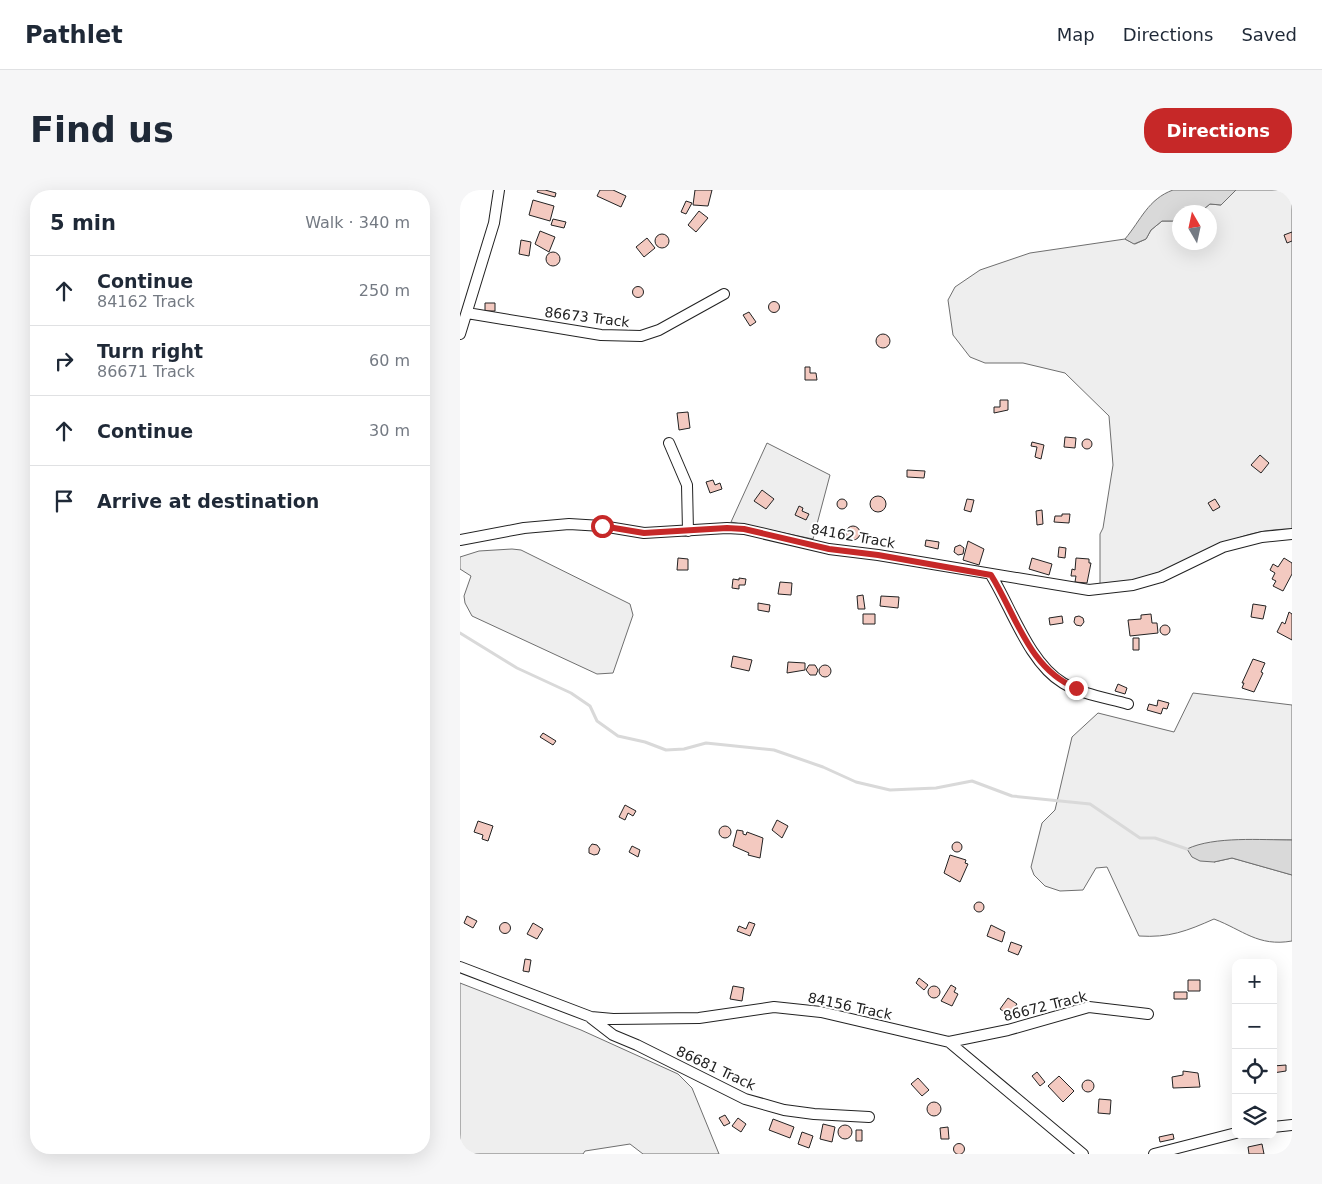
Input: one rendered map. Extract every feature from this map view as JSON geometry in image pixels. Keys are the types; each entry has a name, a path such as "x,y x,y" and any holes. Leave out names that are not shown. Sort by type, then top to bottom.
{"street":[{"path":"460,334 494,224 499,190"},
{"name":"86673 Track","path":"466,313 601,336 641,336 659,330 724,294"},
{"path":"668,443 687,485 688,531"},
{"name":"84162 Track","path":"460,540 524,528 569,524 602,526 644,533 727,528 744,529 829,549 878,555 1089,590 1112,588 1161,577 1239,542 1262,537 1292,534"},
{"path":"991,575 1023,637 1052,675 1063,683 1128,704"},
{"name":"84156 Track","path":"460,967 591,1017 613,1019 699,1018 774,1008 822,1012 949,1042 1083,1154"},
{"name":"86672 Track","path":"949,1042 1008,1030 1090,1007 1148,1014"},
{"name":"86681 Track","path":"591,1017 613,1035 637,1044 745,1099 784,1110 814,1114 869,1116"},
{"path":"1277,1127 1292,1125"},
{"path":"1154,1154 1232,1134"}],"shaded area":[{"path":"1173,190 1236,190 1221,205 1172,205 1172,221 1162,221 1151,230 1146,239 1134,244 1125,239 1151,204"},
{"path":"1236,190 1292,190 1292,529 1258,532 1244,536 1157,573 1129,581 1100,586 1100,534 1103,528 1113,465 1109,416 1065,373 1023,363 985,363 970,357 953,335 948,300 955,287 980,270 1030,253 1125,239 1135,244 1146,239 1151,230 1162,221 1172,221 1172,250 1217,250 1217,205 1209,205 1210,204 1221,205"},
{"path":"767,443 830,475 813,539 731,522"},
{"path":"521,550 630,604 633,615 613,673 597,674 472,616 465,603 464,596 471,576 460,569 460,557 479,551"},
{"path":"1193,693 1292,705 1292,840 1264,840 1214,862 1232,858 1292,875 1292,941 1270,942 1260,940 1214,919 1178,933 1160,936 1139,936 1107,867 1096,868 1083,890 1060,891 1045,886 1034,875 1031,867 1042,823 1055,810 1072,737 1098,713 1174,732"},
{"path":"1224,840 1292,840 1292,875 1232,858 1214,862 1200,861 1192,857 1187,849"},
{"path":"460,983 581,1030 678,1074 692,1088 719,1154 643,1154 630,1144 585,1151 583,1154 460,1154"}],"building":[{"path":"538,190 556,193 555,197 537,192"},
{"path":"600,190 613,190 626,196 621,207 597,196"},
{"path":"695,190 712,190 708,206 693,205"},
{"path":"533,200 554,206 550,221 529,215"},
{"path":"686,201 692,203 686,214 681,212"},
{"path":"699,211 708,218 696,232 688,225"},
{"path":"553,219 566,222 564,228 551,225"},
{"path":"540,231 555,237 549,252 535,244"},
{"path":"1292,232 1292,241 1287,243 1284,235"},
{"path":"662,234 667,236 669,241 667,246 662,248 657,246 655,241 657,236"},
{"path":"647,238 655,248 644,257 636,247"},
{"path":"521,240 531,242 529,256 519,254"},
{"path":"550,252 556,252 560,259 556,266 550,266 546,262 546,256"},
{"path":"638,286 644,292 638,298 632,292"},
{"path":"772,302 776,302 779,307 778,311 772,312 769,309 769,305"},
{"path":"485,303 495,303 495,311 485,311"},
{"path":"749,312 756,322 750,326 743,315"},
{"path":"880,334 886,334 890,341 886,348 880,348 876,344 876,338"},
{"path":"805,367 810,367 810,373 816,373 817,380 805,380"},
{"path":"1000,400 1008,400 1008,410 994,413 994,407 1000,407"},
{"path":"688,412 690,428 679,430 677,413"},
{"path":"1065,437 1076,438 1075,448 1064,447"},
{"path":"1087,439 1092,444 1087,449 1082,444"},
{"path":"1032,442 1044,445 1041,459 1035,457 1037,447 1031,446"},
{"path":"1260,455 1269,463 1261,473 1251,465"},
{"path":"907,470 925,471 924,478 907,477"},
{"path":"713,480 715,485 720,483 722,489 710,493 706,482"},
{"path":"762,490 774,499 766,509 754,501"},
{"path":"875,496 881,496 886,501 884,510 875,512 870,507 870,501"},
{"path":"842,499 847,504 842,509 837,504"},
{"path":"967,499 974,500 971,512 964,510"},
{"path":"1215,499 1220,507 1213,511 1208,503"},
{"path":"799,506 803,508 802,511 809,514 806,520 795,515"},
{"path":"1042,510 1043,524 1037,525 1036,511"},
{"path":"1062,514 1070,514 1069,523 1054,522 1055,516 1062,516"},
{"path":"850,526 856,526 860,533 856,540 850,540 846,536 846,530"},
{"path":"926,540 939,542 938,549 925,546"},
{"path":"968,541 984,549 979,565 963,560"},
{"path":"960,545 964,548 963,554 958,555 954,552 955,547"},
{"path":"1059,547 1066,548 1065,558 1058,557"},
{"path":"678,558 688,559 688,570 677,570"},
{"path":"1032,558 1052,564 1049,575 1029,569"},
{"path":"1076,558 1089,559 1089,563 1091,563 1087,583 1075,582 1076,576 1071,576 1072,569 1075,570"},
{"path":"1284,558 1292,563 1292,574 1283,591 1273,586 1276,581 1272,579 1275,573 1270,570 1273,564 1278,567"},
{"path":"739,578 746,579 745,585 739,585 739,589 732,588 733,579 739,580"},
{"path":"780,582 792,583 791,595 778,594"},
{"path":"863,595 865,609 858,609 857,596"},
{"path":"881,596 899,597 898,608 880,606"},
{"path":"758,603 770,605 769,612 758,610"},
{"path":"1253,604 1266,606 1263,619 1251,617"},
{"path":"1289,612 1292,614 1292,640 1277,632 1282,622 1285,624"},
{"path":"863,614 875,614 875,624 863,624"},
{"path":"1151,614 1152,623 1157,623 1158,633 1130,636 1128,620 1141,619 1141,615"},
{"path":"1062,616 1063,623 1050,625 1049,618"},
{"path":"1075,617 1083,618 1084,622 1081,626 1076,625 1074,622"},
{"path":"1163,625 1167,625 1170,630 1169,634 1163,635 1160,632 1160,628"},
{"path":"1133,638 1139,638 1139,650 1133,650"},
{"path":"733,656 752,660 749,671 731,667"},
{"path":"1253,659 1265,663 1261,672 1263,673 1254,692 1242,688 1244,683 1242,683"},
{"path":"788,662 805,663 805,670 787,673"},
{"path":"809,665 815,665 818,670 816,675 810,675 806,670"},
{"path":"827,665 830,666 830,676 823,677 820,676 819,669 820,666"},
{"path":"1118,684 1127,688 1125,694 1115,691"},
{"path":"1158,700 1169,703 1167,709 1163,708 1161,714 1147,710 1149,704 1157,706"},
{"path":"543,733 556,741 553,745 540,737"},
{"path":"625,805 636,811 633,816 628,813 625,820 619,817"},
{"path":"777,820 788,826 782,838 772,830"},
{"path":"478,821 493,826 488,841 482,839 483,835 474,832"},
{"path":"723,826 727,826 731,832 727,838 723,838 719,834 719,830"},
{"path":"737,830 743,831 743,834 746,835 747,832 763,838 760,858 748,855 749,853 733,846"},
{"path":"955,842 959,842 962,847 961,851 955,852 952,849 952,845"},
{"path":"592,844 597,845 600,849 598,854 589,853 589,848"},
{"path":"632,846 640,850 638,857 629,852"},
{"path":"950,855 966,860 965,863 968,864 960,882 944,873"},
{"path":"977,902 981,902 984,907 983,911 977,912 974,909 974,905"},
{"path":"467,916 477,921 473,928 464,923"},
{"path":"505,922 511,928 505,934 499,928"},
{"path":"749,922 755,924 750,936 737,931 739,926 746,929"},
{"path":"533,923 543,929 537,939 527,934"},
{"path":"991,925 1005,932 1002,942 987,936"},
{"path":"1011,942 1022,946 1018,955 1008,951"},
{"path":"525,959 531,960 529,972 523,971"},
{"path":"919,978 928,985 924,990 916,983"},
{"path":"1188,980 1200,980 1200,991 1188,991"},
{"path":"951,985 956,988 954,992 958,994 952,1006 941,1001"},
{"path":"733,986 744,988 742,1001 730,999"},
{"path":"932,986 936,986 940,992 936,998 932,998 928,994 928,990"},
{"path":"1174,992 1187,992 1187,999 1174,999"},
{"path":"1008,998 1017,1004 1009,1015 1000,1009"},
{"path":"1286,1065 1286,1071 1277,1072 1277,1066"},
{"path":"1183,1071 1198,1073 1200,1087 1173,1088 1172,1077 1183,1075"},
{"path":"1037,1072 1045,1082 1040,1086 1032,1076"},
{"path":"1059,1076 1074,1091 1063,1102 1048,1086"},
{"path":"918,1078 929,1090 922,1096 911,1084"},
{"path":"1088,1080 1094,1086 1088,1092 1082,1086"},
{"path":"1099,1099 1111,1100 1110,1114 1098,1113"},
{"path":"934,1102 939,1104 941,1109 939,1114 934,1116 929,1114 927,1109 929,1104"},
{"path":"725,1115 730,1123 724,1126 719,1118"},
{"path":"738,1118 746,1124 741,1132 732,1126"},
{"path":"773,1119 794,1127 790,1138 769,1130"},
{"path":"823,1124 835,1127 832,1142 820,1139"},
{"path":"845,1125 850,1127 852,1132 850,1137 845,1139 840,1137 838,1132 840,1127"},
{"path":"948,1127 949,1139 941,1139 940,1128"},
{"path":"856,1130 862,1130 862,1141 856,1141"},
{"path":"802,1132 813,1136 809,1148 798,1144"},
{"path":"1173,1134 1174,1139 1160,1142 1159,1137"},
{"path":"957,1144 961,1144 964,1149 963,1153 957,1154 954,1151 954,1147"},
{"path":"1262,1144 1264,1154 1249,1154 1248,1147"}],"waterway":[{"path":"460,633 517,668 571,693 590,706 597,721 618,736 645,742 666,750 684,749 706,743 774,750 823,767 856,782 890,790 936,788 972,781 1012,796 1090,804 1140,838 1155,838 1187,849"}],"route":[{"path":"602,526 644,533 727,528 744,529 774,534 829,549 878,555 991,575 1002,592 1023,637 1052,675 1063,683 1076,688"}]}
